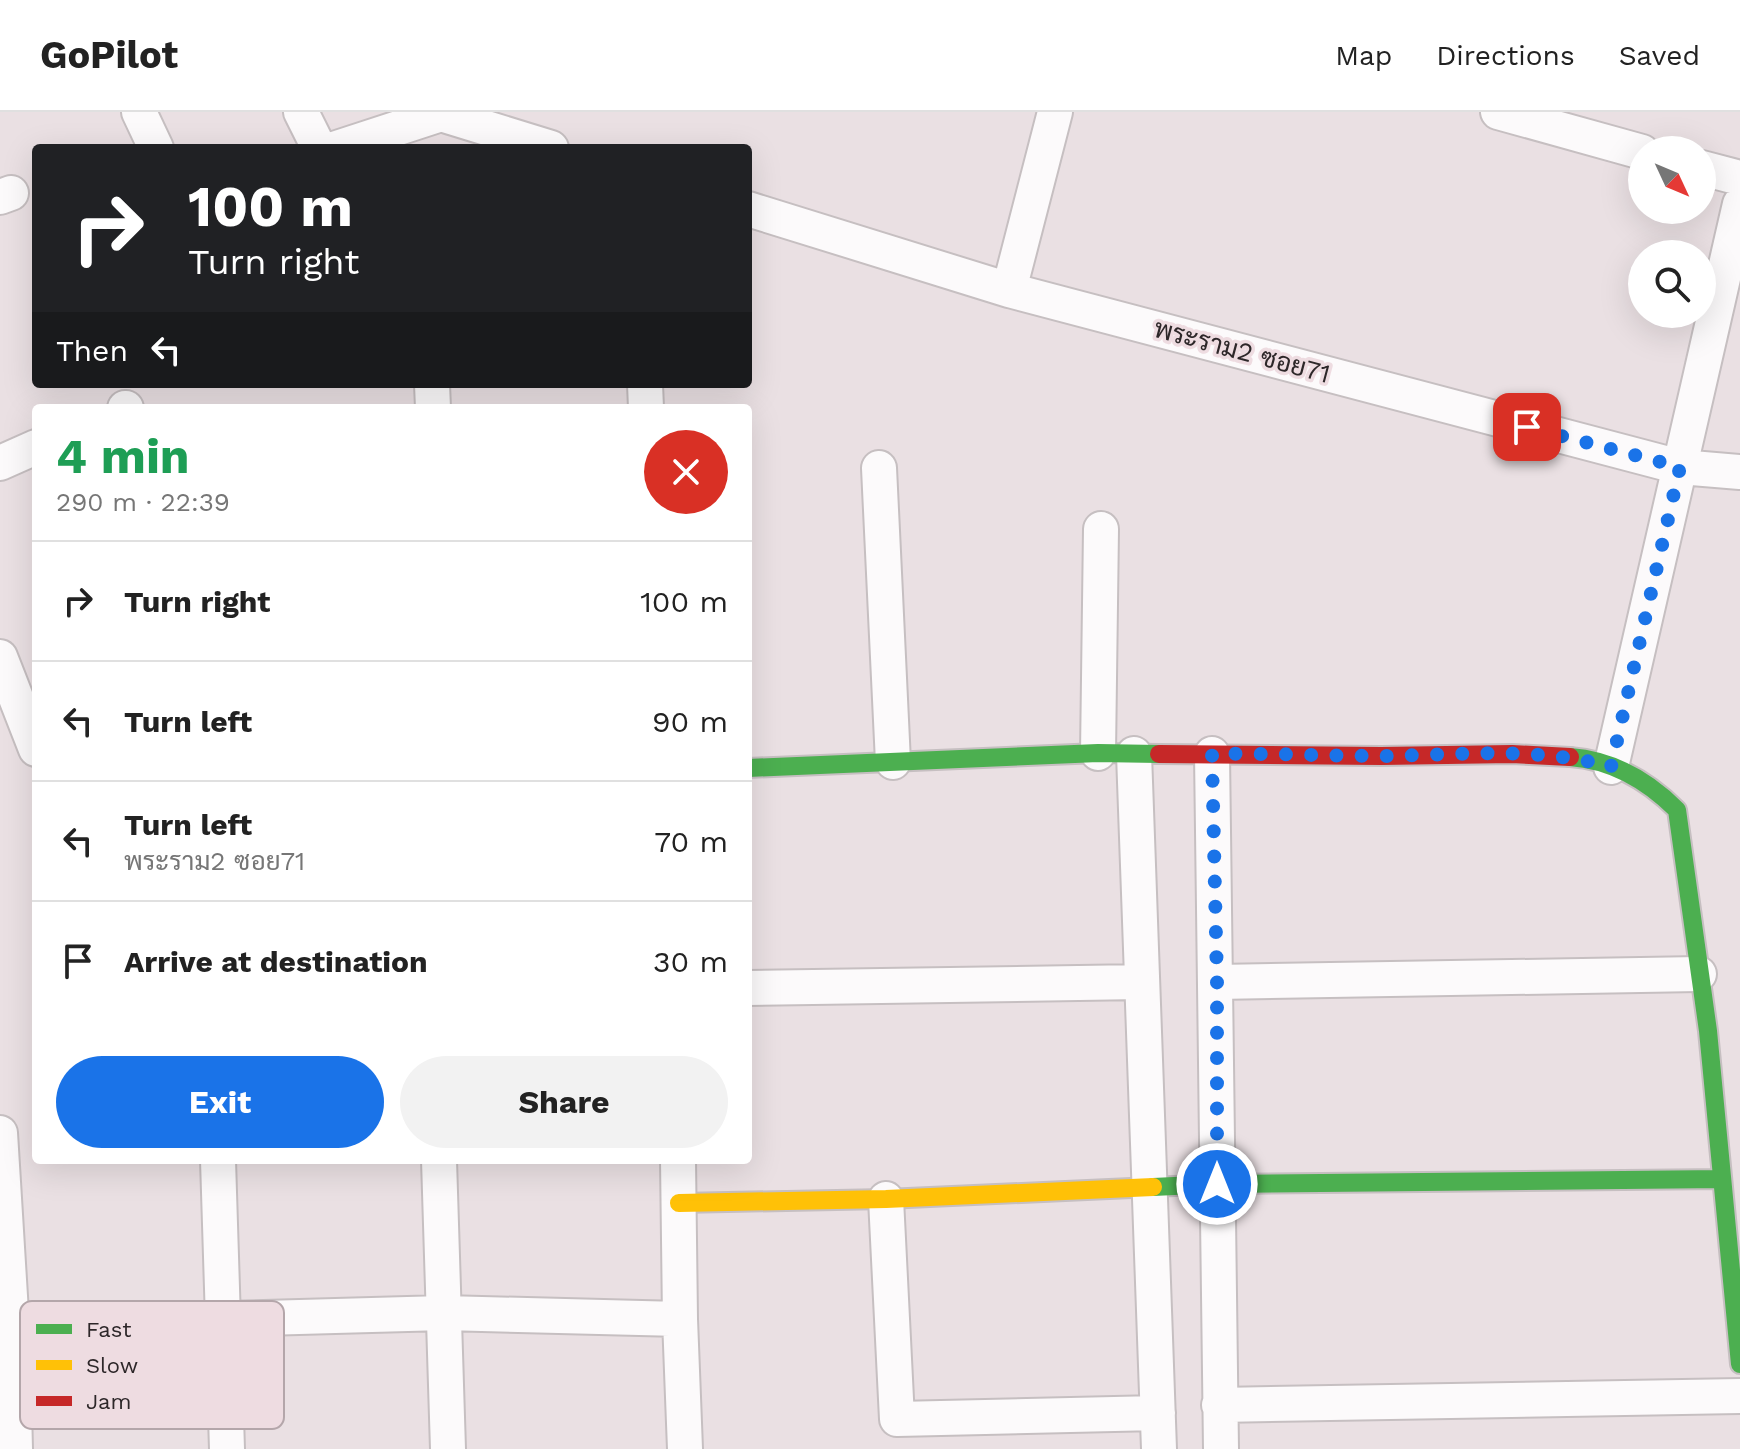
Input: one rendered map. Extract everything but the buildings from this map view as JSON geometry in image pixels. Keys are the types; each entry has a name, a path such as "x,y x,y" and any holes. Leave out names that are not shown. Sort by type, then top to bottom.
{"street":[{"path":"139,112 154,144"},
{"path":"301,112 317,144"},
{"path":"1009,290 1055,112"},
{"path":"1498,112 1628,148"},
{"path":"349,144 441,114 538,144"},
{"path":"1716,172 1740,178"},
{"path":"1611,767 1740,204"},
{"name":"พระราม2 ซอย71","path":"752,210 1009,290 1680,467 1740,472"},
{"path":"0,463 32,449"},
{"path":"879,468 893,762"},
{"path":"1098,753 1101,529"},
{"path":"0,657 28,703 32,726"},
{"path":"752,768 1098,753 1512,754 1579,758 1631,773 1677,810 1708,1031 1740,1364"},
{"path":"1134,754 1159,1449"},
{"path":"1212,754 1221,1449"},
{"path":"1217,982 1699,974"},
{"path":"752,988 1141,982"},
{"path":"0,1133 6,1329 15,1449"},
{"path":"218,1164 224,1301"},
{"path":"439,1164 448,1449"},
{"path":"678,1164 685,1449"},
{"path":"679,1203 886,1199 1217,1184 1722,1179"},
{"path":"886,1199 898,1434 1158,1413"},
{"path":"284,1317 444,1313 680,1319"},
{"path":"1219,1405 1740,1396"},
{"path":"227,1429 227,1449"}],"traffic: fast":[{"path":"752,768 1098,753 1159,754"},
{"path":"1570,757 1615,767 1654,790 1677,810 1708,1031 1740,1364"},
{"path":"1153,1187 1722,1179"}],"traffic: slow":[{"path":"679,1203 886,1199 1153,1187"}],"traffic: jam":[{"path":"1159,754 1512,754 1570,757"}],"route":[{"path":"1217,1184 1212,754 1512,754 1579,758 1611,767 1680,467 1527,427"}]}
